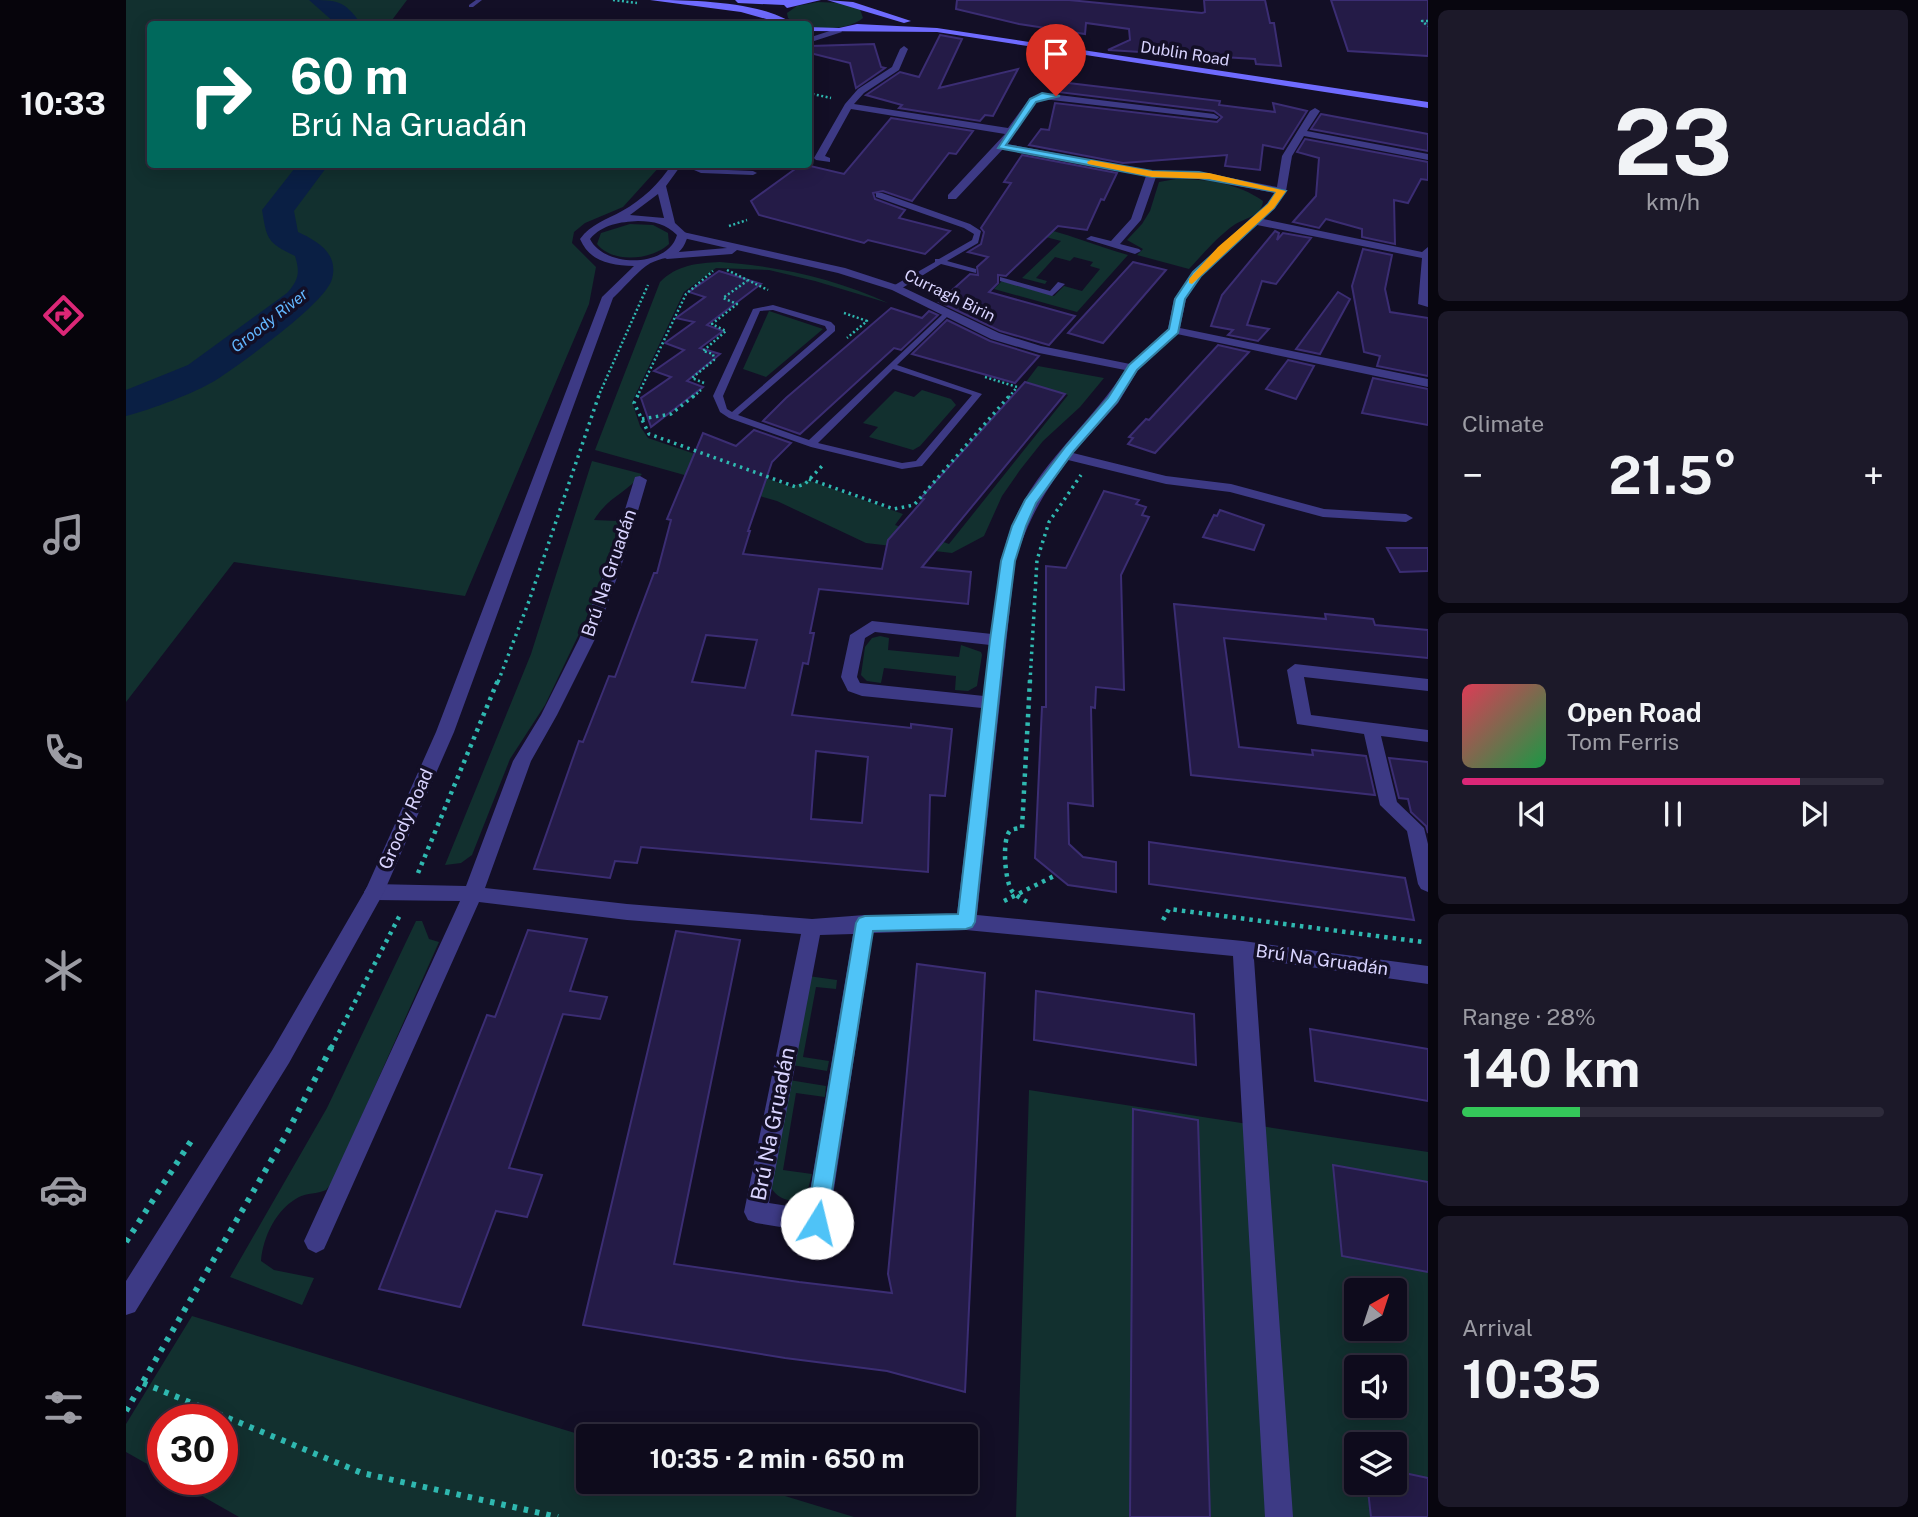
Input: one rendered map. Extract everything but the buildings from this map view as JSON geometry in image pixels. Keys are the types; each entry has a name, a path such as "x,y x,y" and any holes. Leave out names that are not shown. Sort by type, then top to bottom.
{"main road":[{"path":"654,0 726,9 778,21"},
{"path":"729,0 797,3 817,0"},
{"path":"831,0 866,6 937,30"},
{"path":"785,21 779,15 781,10 797,3"},
{"path":"844,29 867,21 870,17 866,6"},
{"path":"812,29 937,30"},
{"name":"Dublin Road","path":"937,30 1428,105"}],"street":[{"path":"812,40 844,29"},
{"path":"827,160 819,158 848,106 861,91 896,68 904,49"},
{"path":"952,197 1013,132 1033,100 1042,96 1214,117"},
{"path":"848,106 1013,132"},
{"path":"966,922 989,703 1008,561 1030,503 1065,455 1113,400 1133,368 1174,330 1180,299 1197,274 1271,206 1281,191 1287,156 1315,111"},
{"path":"1301,133 1428,158"},
{"path":"1001,146 1152,174 1199,175 1281,191"},
{"path":"644,262 608,260 592,253 585,246 585,240 597,227 662,187 677,168"},
{"path":"1113,245 1136,220 1152,174"},
{"path":"662,187 670,223"},
{"path":"609,222 650,218 670,223 683,235 682,244 667,256"},
{"path":"1255,221 1428,256"},
{"name":"Curragh Birin","path":"683,235 814,262 896,288 982,331 1023,345 1133,368"},
{"path":"1090,239 1135,251"},
{"path":"607,285 644,262 667,256 753,249"},
{"path":"1424,304 1428,250"},
{"path":"607,285 608,260"},
{"name":"Groody Road","path":"126,1303 281,1056 374,892 445,732 607,285"},
{"path":"1174,330 1428,383"},
{"path":"1065,455 1166,480 1231,488 1323,513 1406,518"},
{"name":"Brú Na Gruadán","path":"316,1241 473,894 522,761 550,715 587,639 618,555 640,480"},
{"path":"989,703 862,690 854,687 849,677 858,635 872,626 997,640"},
{"path":"1428,685 1295,670 1303,720 1428,736"},
{"path":"1371,729 1389,806 1415,828 1428,884"},
{"name":"Brú Na Gruadán","path":"374,892 473,894 627,912 811,927 865,923 966,922 1243,949 1428,975"},
{"name":"Brú Na Gruadán","path":"811,927 757,1212 817,1223 865,923"},
{"path":"1243,949 1279,1517"}],"lane":[{"path":"471,6 479,0"},
{"path":"690,168 701,172 753,173"},
{"path":"879,195 967,226 978,233 975,241 896,288"},
{"path":"938,261 973,271"},
{"path":"1003,279 1052,294 1061,284"},
{"path":"732,416 831,331 831,326 774,307 757,309 718,396 723,410 732,416 811,444 902,466 912,466 923,460 977,399 978,394 891,366"},
{"path":"811,444 945,314"}],"path":[{"path":"1428,21 1422,20 1424,26 1428,26"},
{"path":"642,419 671,414 705,386 692,378 714,360 712,354 703,351 726,331 712,324 737,304 723,298 748,280"},
{"path":"1039,907 1017,896 1009,889 1005,878 1008,833 1012,829 1022,828 1037,560 1049,522 1091,462"},
{"path":"1017,896 1056,875"},
{"path":"1151,921 1162,922 1164,912 1168,909 1423,942"},
{"path":"126,1242 191,1141"},
{"path":"126,1412 143,1383 362,1473 558,1517"}],"green space":[{"path":"126,0 407,0 391,21 147,21 147,168 658,168 623,207 585,223 574,232 572,243 596,267 589,304 465,596 234,562 126,702"},
{"path":"818,2 843,3 860,9 863,18 836,28 815,27 812,26 812,21 794,21 788,18 787,13 797,6"},
{"path":"1176,179 1222,183 1263,201 1260,210 1234,225 1189,269 1137,255 1143,249 1127,240 1150,211 1159,182"},
{"path":"630,224 653,225 668,233 669,244 653,254 633,258 613,255 597,244 601,233"},
{"path":"1031,225 1128,255 1077,312 994,289 1002,281 1054,296 1064,286 1082,291 1100,269 1090,266 1093,262 1074,257 1070,261 1055,257 1036,278 1047,281 1045,284 1022,278 1061,241 1023,231"},
{"path":"720,262 806,275 848,287 888,303 769,270 716,268 684,292 632,402 640,426 648,438 792,487 808,480 903,514 895,525 949,544 1068,395 1026,382 1038,366 1104,378 1080,407 1043,441 1020,470 1002,496 984,536 952,553 866,543 777,501 595,450 660,282 673,272 688,266"},
{"path":"769,311 823,329 766,377 743,369"},
{"path":"922,390 951,399 956,405 920,446 913,450 869,437 878,427 863,423 895,391 914,397"},
{"path":"592,461 642,474 605,506 594,520 617,521 620,524 589,613 545,705 510,759 472,855 461,863 445,865 531,654"},
{"path":"872,638 889,638 888,650 959,657 961,645 981,652 977,686 968,691 955,690 956,676 884,668 881,683 867,681 861,675 865,647"},
{"path":"416,921 422,921 429,939 439,942 332,1183 326,1190 302,1196 291,1202 277,1216 265,1243 261,1261 274,1270 314,1278 302,1305 230,1277 327,1108"},
{"path":"808,976 837,980 836,989 816,987 803,1057 829,1061 827,1071 792,1065"},
{"path":"789,1080 826,1086 825,1097 796,1093 783,1170 812,1174 805,1200 794,1201 784,1199 770,1186"},
{"path":"1029,1090 1428,1152 1428,1517 1016,1517"},
{"path":"192,1316 576,1433 576,1494 778,1494 854,1517 239,1517 200,1495 238,1495 238,1404 147,1404 147,1464 126,1452 126,1424"}],"waterway":[{"name":"Groody River","path":"321,0 337,10 346,21"},
{"name":"Groody River","path":"126,404 201,373 299,300 311,287 316,272 310,250 283,237 278,210 311,168"}],"slow traffic":[{"path":"1091,162 1152,174 1209,176 1281,191 1271,206 1221,250 1192,281"}],"route":[{"path":"817,1223 865,923 966,922 997,640 1008,561 1019,526 1030,503 1070,448 1113,400 1133,368 1174,330 1180,299 1197,274 1271,206 1281,191 1209,176 1152,174 1001,146 1026,114 1033,100 1042,96 1056,96"}]}
